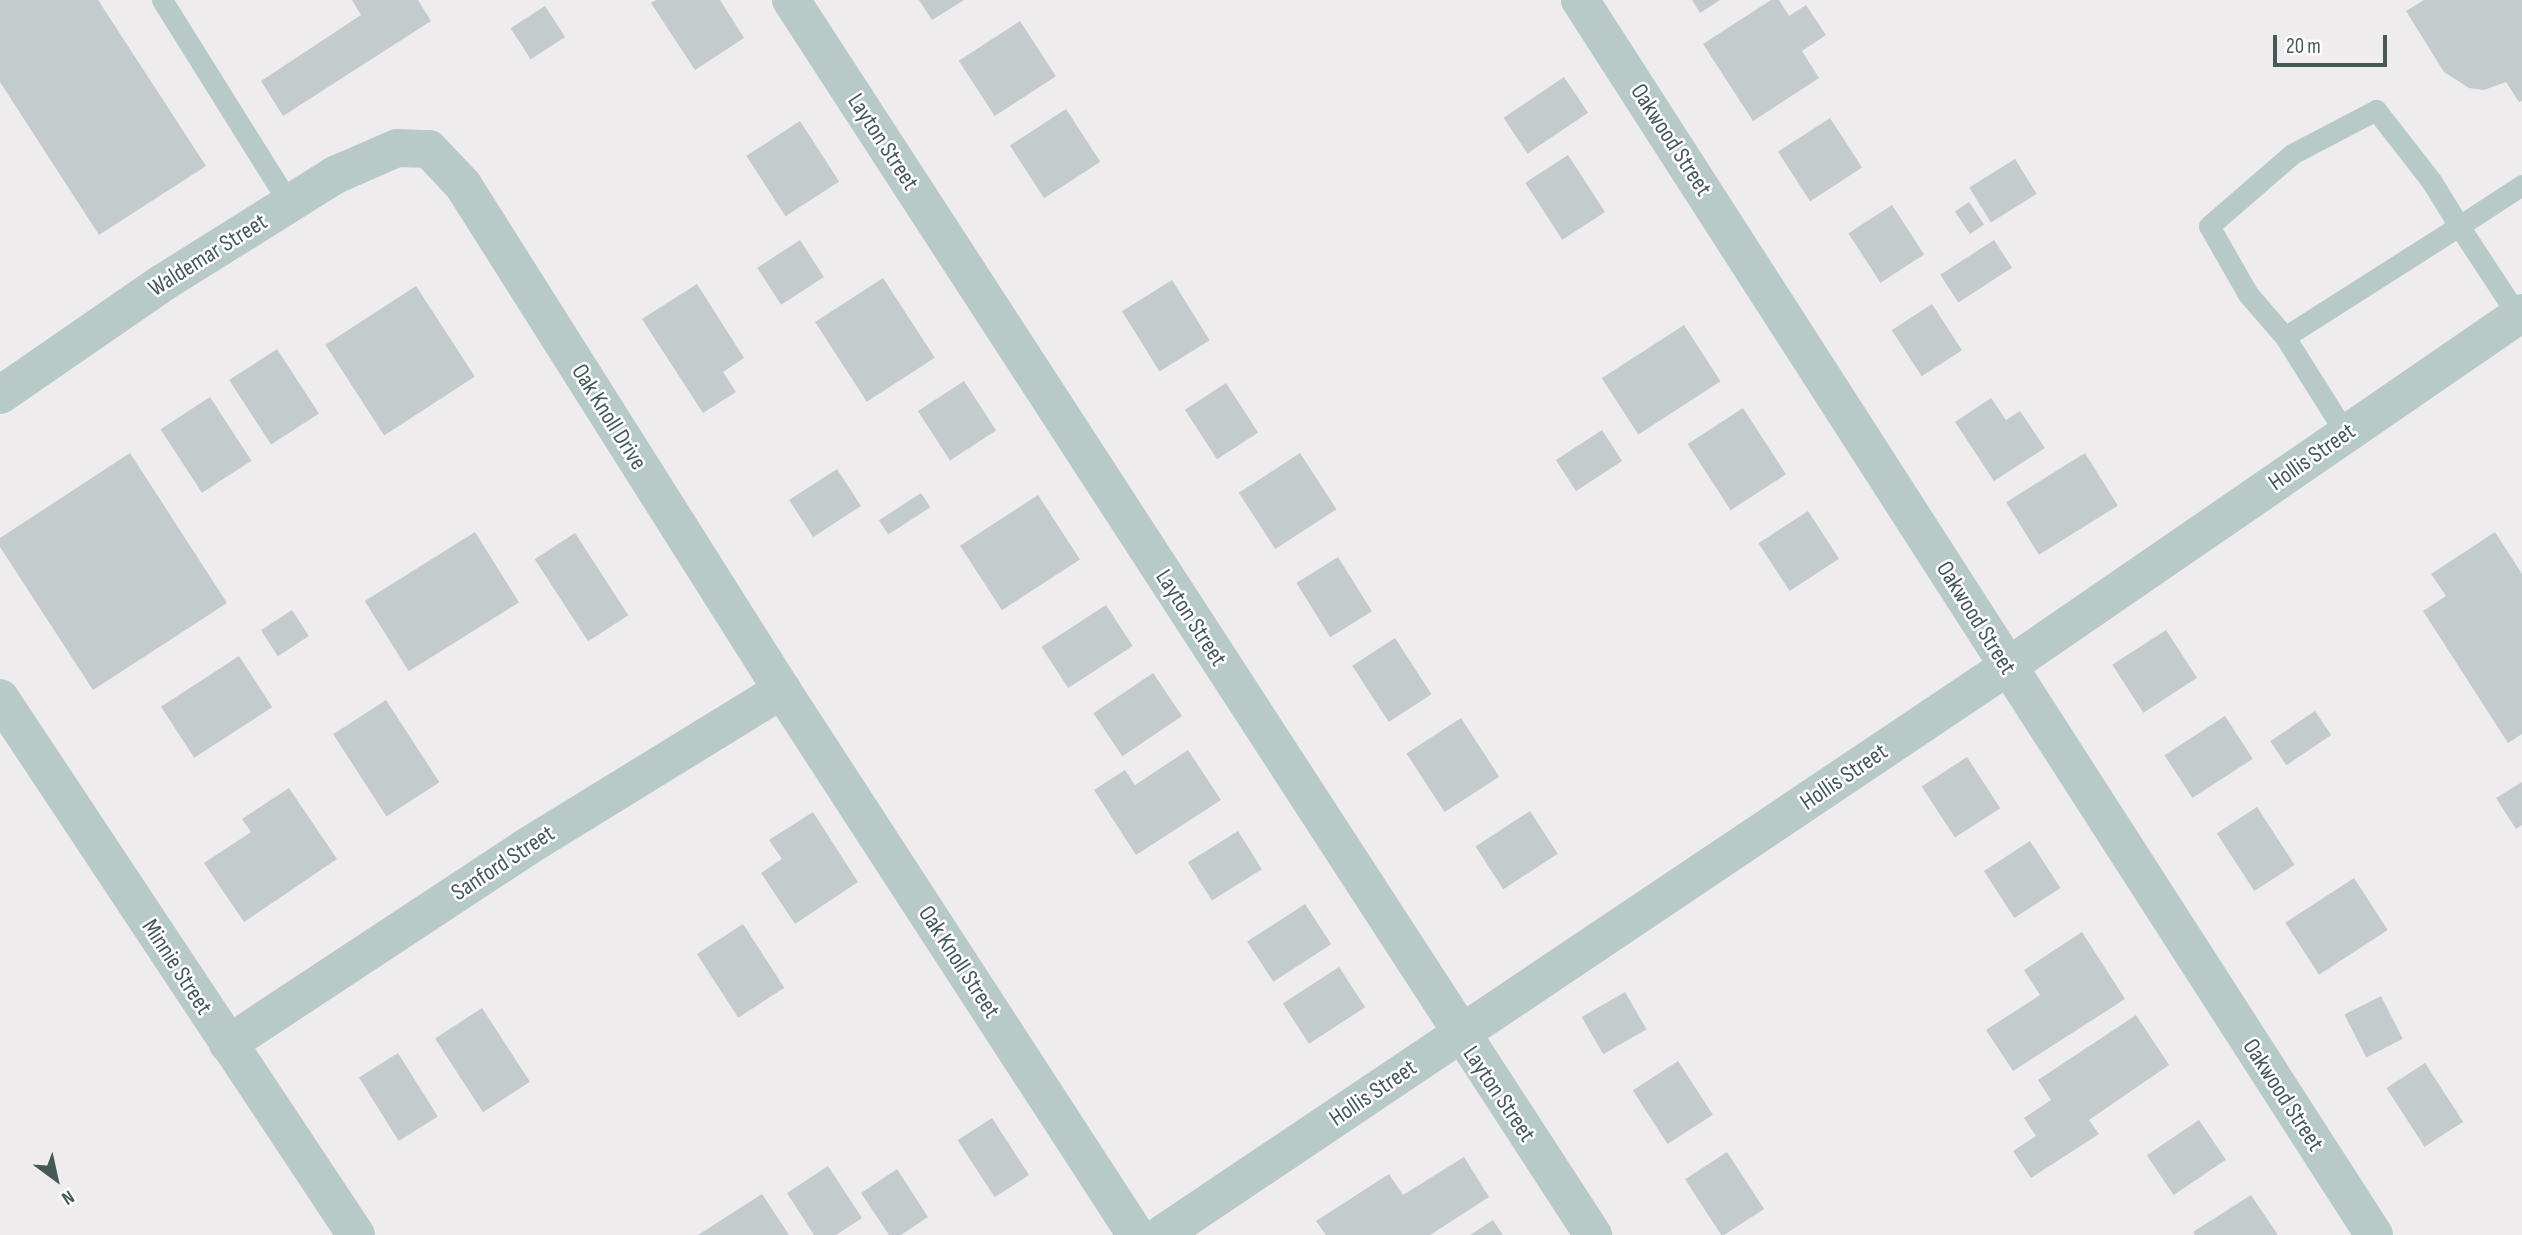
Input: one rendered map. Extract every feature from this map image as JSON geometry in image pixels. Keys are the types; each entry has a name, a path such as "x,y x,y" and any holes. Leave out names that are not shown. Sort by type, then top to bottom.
{"street":[{"name":"Layton Street","path":"792,0 1460,1035 1593,1235"},
{"name":"Oakwood Street","path":"1580,0 2374,1235"},
{"name":"Waldemar Street","path":"0,395 164,282 335,175 397,148 429,149"},
{"name":"Oak Knoll Drive","path":"429,149 463,185 782,690"},
{"name":"Hollis Street","path":"1161,1235 2007,667 2521,317"},
{"name":"Sanford Street","path":"228,1044 525,848 782,690"},
{"name":"Oak Knoll Street","path":"782,690 1136,1235"},
{"name":"Minnie Street","path":"0,698 356,1235"}],"lane":[{"path":"162,0 289,203"},
{"path":"2346,434 2286,337 2248,294 2209,226 2292,154 2376,110 2432,182 2521,317"},
{"path":"2286,337 2522,185"}],"building":[{"path":"0,0 98,0 206,166 99,235 0,82"},
{"path":"352,0 418,0 431,21 283,116 261,81 361,15"},
{"path":"656,0 720,0 744,38 695,70 651,3"},
{"path":"919,0 964,0 932,20"},
{"path":"1692,0 1720,0 1700,13"},
{"path":"1771,0 1779,0 1789,16 1806,5 1826,35 1802,51 1819,78 1753,121 1703,44"},
{"path":"2424,0 2522,0 2522,101 2519,102 2506,82 2484,90 2469,88 2444,72 2406,11"},
{"path":"545,6 565,37 531,59 511,28"},
{"path":"1020,21 1056,76 995,116 959,61"},
{"path":"1564,77 1588,113 1528,153 1503,118"},
{"path":"1066,109 1100,162 1044,198 1010,145"},
{"path":"1830,118 1862,167 1810,201 1778,152"},
{"path":"800,121 839,181 786,216 746,156"},
{"path":"1568,155 1605,212 1562,240 1525,183"},
{"path":"2015,159 2037,194 1991,222 1969,188"},
{"path":"1969,202 1984,224 1970,234 1955,212"},
{"path":"1892,205 1924,254 1881,283 1848,233"},
{"path":"800,240 824,277 781,305 757,268"},
{"path":"1994,240 2012,268 1958,303 1940,275"},
{"path":"883,278 935,358 867,402 815,322"},
{"path":"1172,280 1210,340 1160,371 1122,311"},
{"path":"697,284 744,358 723,372 736,392 703,413 642,319"},
{"path":"416,286 475,377 384,435 325,345"},
{"path":"1932,304 1962,350 1922,376 1892,330"},
{"path":"1684,325 1720,381 1638,435 1602,378"},
{"path":"277,349 319,414 271,445 229,380"},
{"path":"964,381 996,430 950,460 918,411"},
{"path":"1226,383 1258,432 1217,459 1185,410"},
{"path":"210,397 251,461 202,493 161,429"},
{"path":"1991,398 2006,420 2020,411 2045,448 1994,481 1955,422"},
{"path":"1743,408 1786,474 1731,510 1688,444"},
{"path":"1602,430 1622,461 1576,491 1556,460"},
{"path":"130,453 227,603 93,690 0,547 0,538"},
{"path":"1300,453 1336,509 1275,549 1239,493"},
{"path":"2085,453 2118,506 2039,555 2006,502"},
{"path":"837,469 861,506 813,537 789,500"},
{"path":"921,493 930,507 888,534 879,520"},
{"path":"1038,495 1080,560 1002,610 960,546"},
{"path":"1808,511 1839,559 1790,591 1759,543"},
{"path":"475,532 519,602 409,671 365,601"},
{"path":"2495,532 2522,574 2522,734 2508,743 2423,611 2446,596 2431,574"},
{"path":"575,533 628,615 588,641 535,559"},
{"path":"1338,557 1372,611 1330,637 1296,583"},
{"path":"1106,605 1133,646 1068,688 1041,647"},
{"path":"292,610 309,636 278,656 261,630"},
{"path":"2166,630 2197,678 2143,713 2112,665"},
{"path":"1395,638 1431,694 1389,722 1352,666"},
{"path":"239,656 272,707 194,758 161,707"},
{"path":"1153,673 1182,716 1122,756 1093,713"},
{"path":"386,700 439,782 387,817 333,734"},
{"path":"2315,711 2331,735 2286,765 2270,741"},
{"path":"2225,716 2253,759 2192,798 2165,755"},
{"path":"1461,718 1499,777 1445,812 1406,753"},
{"path":"1188,750 1221,800 1136,855 1094,790 1125,770 1135,785"},
{"path":"1967,757 2000,808 1955,838 1922,786"},
{"path":"2522,782 2522,825 2516,829 2496,798"},
{"path":"289,788 337,859 244,922 204,863 251,832 242,819"},
{"path":"2257,807 2295,865 2254,891 2217,833"},
{"path":"1530,811 1558,854 1503,889 1475,846"},
{"path":"813,812 858,882 795,924 761,873 782,859 769,840"},
{"path":"1238,831 1262,869 1212,900 1188,862"},
{"path":"2030,841 2060,888 2014,918 1984,871"},
{"path":"2354,878 2388,930 2319,975 2285,923"},
{"path":"1305,904 1331,944 1273,982 1247,942"},
{"path":"743,924 784,988 738,1018 697,954"},
{"path":"2082,932 2125,999 2013,1071 1986,1030 2040,995 2024,970"},
{"path":"1339,967 1365,1007 1309,1044 1283,1003"},
{"path":"1625,992 1646,1029 1603,1054 1582,1017"},
{"path":"2381,996 2403,1039 2366,1057 2344,1015"},
{"path":"482,1008 530,1082 483,1112 435,1038"},
{"path":"2136,1015 2169,1065 2089,1120 2099,1134 2031,1178 2013,1151 2036,1136 2024,1118 2051,1100 2038,1080"},
{"path":"398,1053 438,1117 399,1141 359,1077"},
{"path":"1678,1061 1713,1115 1668,1144 1633,1090"},
{"path":"2425,1063 2463,1122 2425,1147 2386,1088"},
{"path":"992,1118 1029,1175 995,1197 958,1140"},
{"path":"2199,1120 2226,1160 2174,1195 2147,1155"},
{"path":"1727,1152 1764,1209 1721,1235 1685,1179"},
{"path":"1464,1157 1489,1197 1430,1235 1326,1235 1316,1221 1389,1174 1403,1195"},
{"path":"828,1166 862,1218 836,1235 814,1235 787,1193"},
{"path":"897,1169 928,1217 901,1235 889,1235 861,1193"},
{"path":"762,1194 789,1235 698,1235"},
{"path":"2251,1195 2278,1235 2195,1235 2193,1232"},
{"path":"1493,1220 1503,1235 1470,1235"}]}
